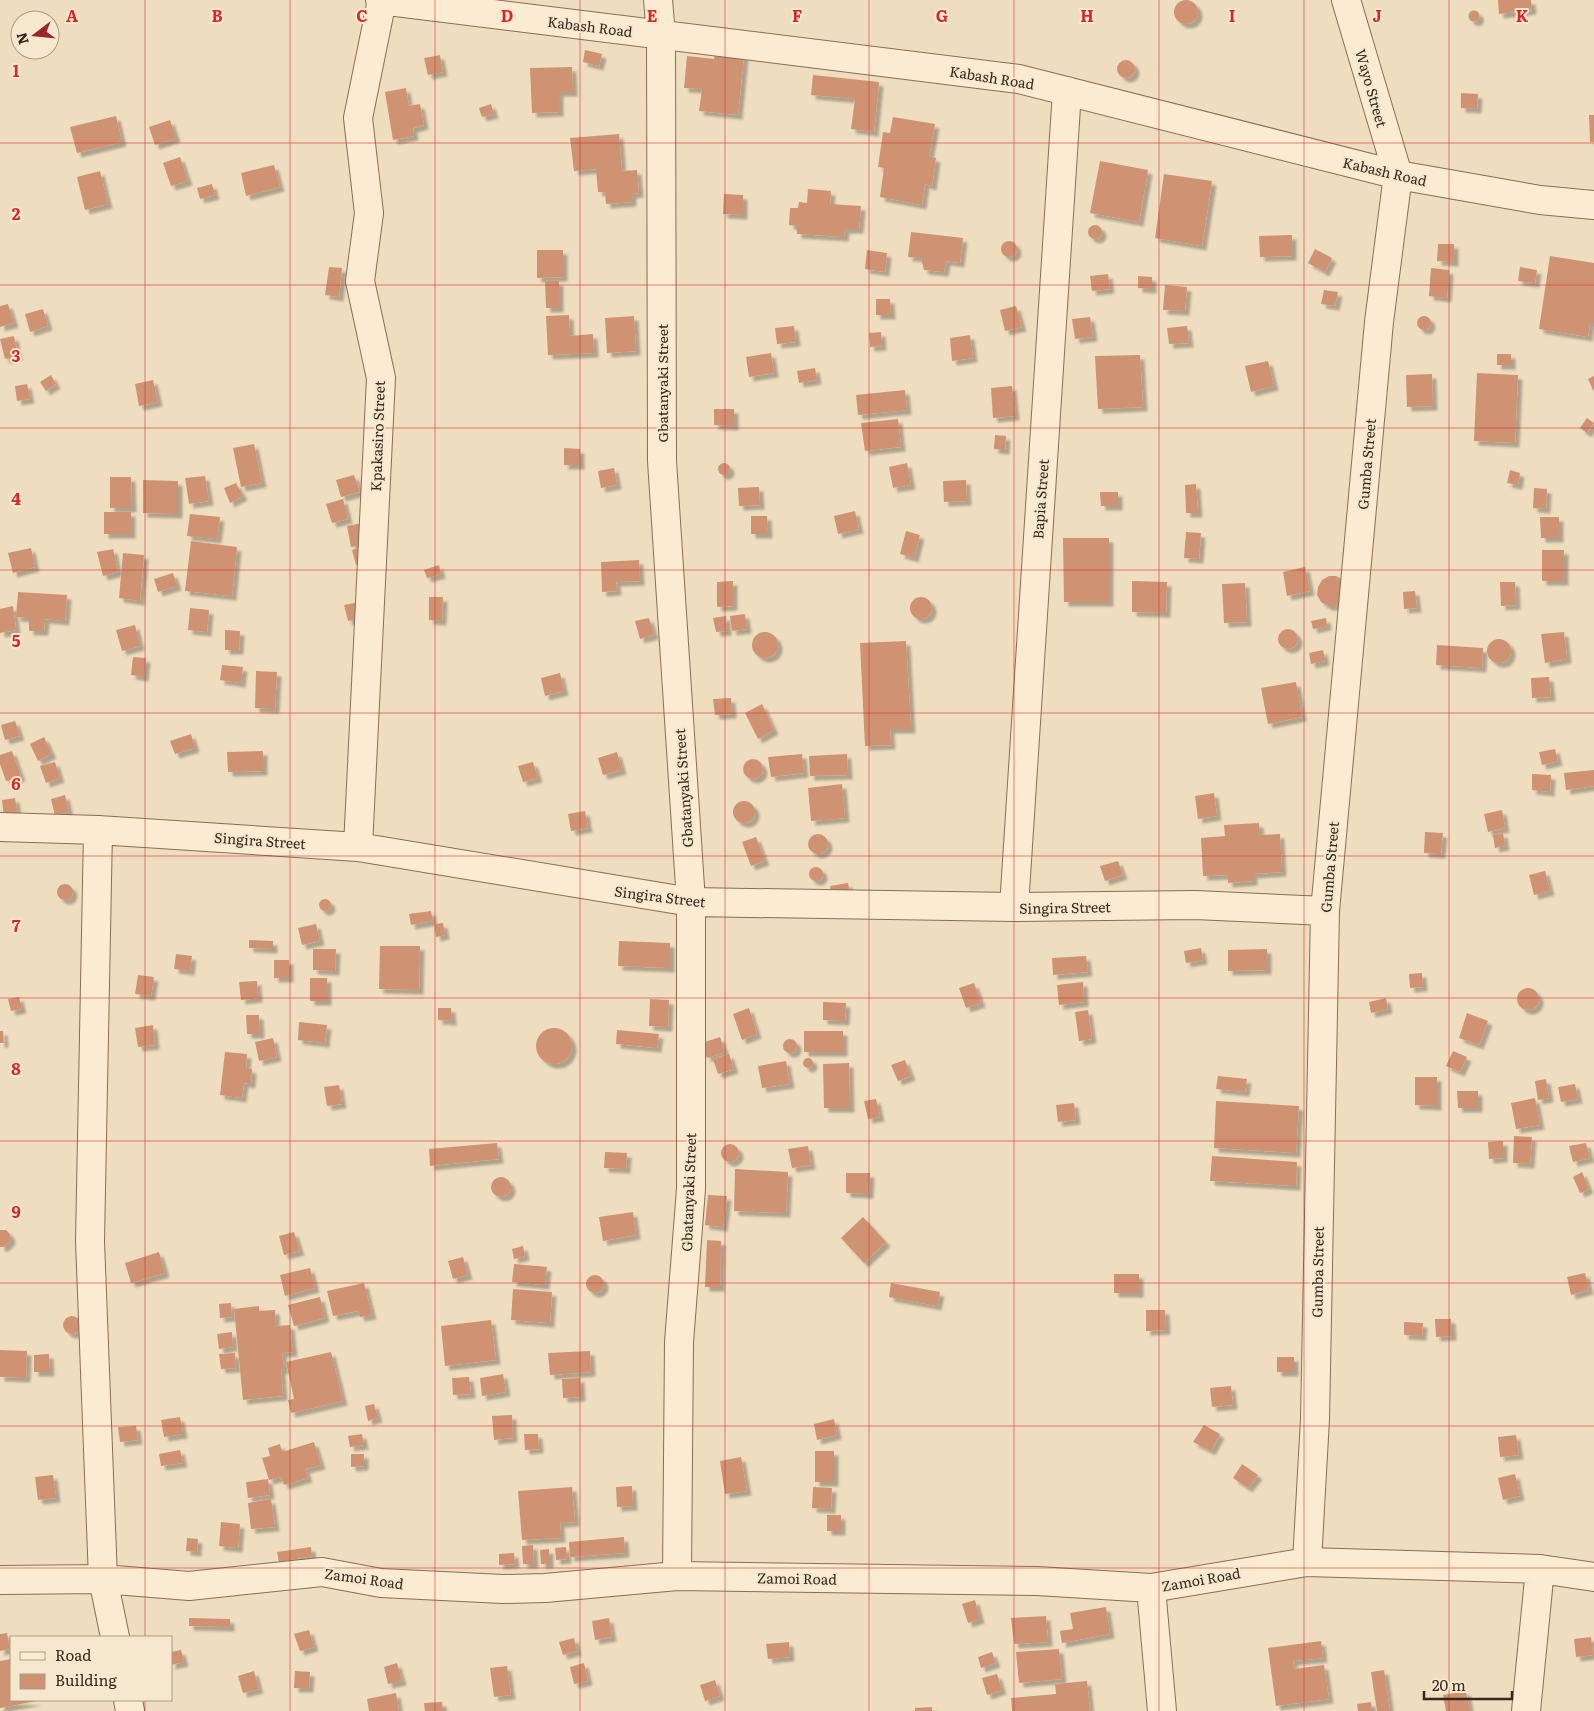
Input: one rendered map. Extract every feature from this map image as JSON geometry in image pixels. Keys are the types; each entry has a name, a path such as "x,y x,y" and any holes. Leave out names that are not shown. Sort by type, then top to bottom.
{"street":[{"name":"Kabash Road","path":"381,0 1019,79 1398,175 1540,200 1594,205"},
{"name":"Kpakasiro Street","path":"358,847 381,378 360,281 369,213 358,118 381,0"},
{"name":"Gbatanyaki Street","path":"658,0 661,35 662,461 691,902 691,1189 680,1342 678,1576"},
{"name":"Wayo Street","path":"1346,0 1398,175"},
{"name":"Bapia Street","path":"1014,907 1067,91"},
{"name":"Gumba Street","path":"1307,1562 1314,1419 1325,911 1379,322 1398,175"},
{"name":"Singira Street","path":"0,827 98,830 358,847 691,902 1014,907 1195,905 1325,911"},
{"path":"98,830 90,1241 103,1579 115,1636"},
{"name":"Zamoi Road","path":"0,1580 103,1579 189,1586 322,1572 381,1583 511,1589 545,1588 678,1576 1037,1581 1151,1588 1307,1562 1540,1569 1594,1577"},
{"path":"1526,1711 1540,1569"},
{"path":"1151,1588 1162,1711"}],"building":[{"path":"1186,0 1195,3 1198,12 1195,21 1186,24 1177,21 1174,12 1177,3"},
{"path":"1498,0 1531,0 1532,10 1499,14"},
{"path":"1474,10 1480,16 1474,22 1468,16"},
{"path":"585,50 602,54 599,66 583,62"},
{"path":"715,52 744,55 738,115 699,111 702,89 684,88 687,56 714,59"},
{"path":"440,55 443,72 428,75 424,58"},
{"path":"1122,60 1130,60 1135,65 1133,76 1122,78 1117,73 1117,65"},
{"path":"572,67 573,92 559,92 559,112 532,113 530,68"},
{"path":"813,75 879,82 874,132 851,129 855,99 811,95"},
{"path":"406,88 409,106 420,104 424,125 413,128 414,136 393,140 385,92"},
{"path":"1461,93 1478,94 1477,109 1461,108"},
{"path":"491,104 494,114 482,117 479,108"},
{"path":"1589,115 1594,115 1594,142 1590,142"},
{"path":"116,116 122,142 77,153 70,127"},
{"path":"893,117 935,124 929,156 936,158 932,186 925,184 922,205 880,197 884,168 878,167 883,132 890,133"},
{"path":"170,120 176,138 155,145 149,127"},
{"path":"619,134 622,171 637,170 639,193 632,194 632,202 606,204 605,192 598,192 596,169 574,171 570,138"},
{"path":"180,157 188,181 171,186 163,163"},
{"path":"1100,161 1148,170 1139,222 1090,213"},
{"path":"274,165 280,187 246,196 241,173"},
{"path":"100,171 108,204 85,210 77,177"},
{"path":"1164,174 1212,181 1202,246 1155,238"},
{"path":"212,184 215,195 200,199 197,188"},
{"path":"808,189 831,191 830,204 861,206 859,229 845,229 844,237 797,234 797,226 789,225 790,208 798,208 799,202 807,203"},
{"path":"724,194 743,195 743,215 723,214"},
{"path":"1092,225 1098,225 1102,232 1098,239 1092,239 1088,235 1088,229"},
{"path":"911,232 963,238 960,263 946,261 944,272 924,270 921,258 908,257"},
{"path":"1292,235 1292,256 1260,257 1259,236"},
{"path":"1009,241 1017,249 1009,257 1001,249"},
{"path":"1438,244 1454,244 1454,262 1437,261"},
{"path":"1315,249 1332,258 1325,272 1308,263"},
{"path":"537,250 563,250 563,277 537,278"},
{"path":"867,250 887,253 885,272 865,269"},
{"path":"1550,256 1594,263 1594,323 1590,323 1588,337 1539,329"},
{"path":"329,267 342,268 339,297 325,295"},
{"path":"1520,267 1537,270 1535,283 1518,281"},
{"path":"1431,268 1449,270 1447,298 1429,296"},
{"path":"1108,274 1110,289 1092,291 1090,276"},
{"path":"1138,276 1152,277 1152,289 1138,288"},
{"path":"545,281 559,281 559,308 546,308"},
{"path":"1165,285 1187,287 1185,311 1163,310"},
{"path":"1324,290 1338,292 1335,306 1321,304"},
{"path":"876,299 890,299 891,315 876,315"},
{"path":"8,304 14,323 0,327 0,306"},
{"path":"1016,306 1022,327 1005,331 1000,310"},
{"path":"43,309 48,326 30,332 25,314"},
{"path":"569,315 570,336 593,334 594,353 548,355 546,316"},
{"path":"634,316 636,351 607,353 605,318"},
{"path":"1424,316 1429,318 1431,323 1429,328 1424,330 1419,328 1417,323 1419,318"},
{"path":"1090,317 1093,337 1075,339 1072,319"},
{"path":"794,326 796,342 777,344 775,328"},
{"path":"1187,326 1189,343 1169,344 1167,328"},
{"path":"881,332 882,346 870,347 869,333"},
{"path":"970,335 973,358 952,361 950,338"},
{"path":"14,336 18,356 5,359 0,339"},
{"path":"771,353 774,373 749,377 746,357"},
{"path":"1497,354 1511,354 1511,365 1497,365"},
{"path":"1140,355 1143,407 1098,409 1095,356"},
{"path":"1268,361 1274,386 1251,392 1245,366"},
{"path":"815,368 817,380 799,383 797,371"},
{"path":"1477,373 1518,375 1515,443 1474,441"},
{"path":"1432,374 1433,406 1407,407 1406,375"},
{"path":"51,375 56,384 46,391 40,382"},
{"path":"1594,376 1594,392 1588,379"},
{"path":"153,380 158,402 139,406 135,384"},
{"path":"27,384 30,399 17,401 15,386"},
{"path":"1012,386 1015,416 993,418 991,388"},
{"path":"905,390 907,410 858,415 856,395"},
{"path":"714,409 734,409 734,426 714,425"},
{"path":"1587,418 1594,423 1587,433 1580,428"},
{"path":"898,419 901,447 865,451 861,423"},
{"path":"995,435 1006,436 1005,450 994,449"},
{"path":"254,444 262,483 241,487 233,448"},
{"path":"564,448 580,449 580,465 564,465"},
{"path":"722,463 726,463 730,469 726,475 722,475 718,471 718,467"},
{"path":"907,463 911,485 893,488 889,467"},
{"path":"614,468 617,485 601,488 598,471"},
{"path":"1510,470 1520,473 1518,485 1507,483"},
{"path":"354,475 360,492 341,497 336,480"},
{"path":"205,476 209,501 189,504 185,478"},
{"path":"110,477 131,477 132,508 110,508"},
{"path":"143,480 178,481 178,514 143,513"},
{"path":"966,480 967,501 944,502 943,481"},
{"path":"236,483 243,496 230,503 224,488"},
{"path":"1196,484 1198,513 1186,513 1185,485"},
{"path":"759,487 760,505 739,506 738,488"},
{"path":"1534,488 1547,489 1546,509 1533,508"},
{"path":"1100,492 1118,492 1118,506 1101,506"},
{"path":"343,499 348,519 332,523 326,504"},
{"path":"855,511 859,529 838,534 834,516"},
{"path":"104,512 131,512 131,534 104,534"},
{"path":"190,514 220,517 217,539 187,536"},
{"path":"751,516 767,516 768,534 751,534"},
{"path":"1540,517 1559,517 1559,538 1541,538"},
{"path":"362,523 366,544 351,547 347,526"},
{"path":"906,531 920,535 914,558 900,554"},
{"path":"1186,532 1201,533 1199,559 1184,558"},
{"path":"1063,538 1109,538 1109,602 1064,602"},
{"path":"191,541 237,547 232,596 185,591"},
{"path":"366,546 370,562 356,565 352,550"},
{"path":"31,548 35,567 13,573 8,553"},
{"path":"113,549 118,572 103,576 97,552"},
{"path":"1542,550 1564,550 1564,581 1542,581"},
{"path":"123,553 144,555 140,601 119,598"},
{"path":"639,560 640,581 616,582 617,591 602,592 601,562"},
{"path":"439,565 441,574 427,578 424,570"},
{"path":"1305,567 1310,591 1287,596 1283,572"},
{"path":"173,573 177,586 158,592 154,579"},
{"path":"1329,576 1336,576 1343,580 1343,602 1336,606 1328,606 1321,602 1317,595 1318,587 1322,580"},
{"path":"733,581 733,606 717,607 717,582"},
{"path":"1132,581 1167,582 1166,613 1132,612"},
{"path":"1500,582 1515,582 1516,605 1501,606"},
{"path":"1245,583 1247,622 1224,623 1222,584"},
{"path":"1415,591 1417,608 1404,609 1403,592"},
{"path":"18,592 67,595 65,621 45,619 44,631 29,631 29,618 16,617"},
{"path":"429,597 443,597 442,621 429,620"},
{"path":"921,597 929,600 932,608 929,616 921,619 913,616 910,608 913,600"},
{"path":"364,601 367,617 348,621 344,605"},
{"path":"13,606 16,630 0,633 0,609"},
{"path":"190,608 209,610 207,632 188,630"},
{"path":"745,614 747,629 732,631 730,616"},
{"path":"726,616 727,631 716,632 713,618"},
{"path":"649,618 654,635 640,639 635,621"},
{"path":"1326,618 1327,626 1313,629 1311,621"},
{"path":"135,625 140,646 122,651 116,630"},
{"path":"1288,629 1295,632 1298,639 1295,646 1288,649 1281,646 1278,639 1281,632"},
{"path":"225,630 240,631 239,650 225,650"},
{"path":"765,632 774,636 778,645 774,654 765,658 756,654 752,645 756,636"},
{"path":"1564,632 1567,659 1545,663 1541,634"},
{"path":"1499,639 1508,642 1511,651 1508,660 1499,663 1490,660 1487,651 1490,642"},
{"path":"906,641 911,729 890,729 891,745 865,746 860,643"},
{"path":"1437,645 1483,648 1482,668 1436,665"},
{"path":"1323,650 1325,661 1311,664 1309,653"},
{"path":"133,657 146,658 144,677 131,675"},
{"path":"222,665 243,667 241,683 220,680"},
{"path":"256,671 277,672 275,709 255,708"},
{"path":"560,673 564,691 545,696 541,678"},
{"path":"1549,677 1551,697 1532,698 1531,678"},
{"path":"1296,682 1302,717 1268,724 1261,688"},
{"path":"731,698 732,714 715,715 713,699"},
{"path":"762,704 774,730 758,739 745,713"},
{"path":"15,721 20,736 5,740 1,725"},
{"path":"191,734 195,748 175,754 170,741"},
{"path":"44,737 52,754 38,761 30,744"},
{"path":"1555,749 1558,761 1542,765 1539,752"},
{"path":"12,751 21,777 6,781 0,764 0,755"},
{"path":"263,751 263,771 228,772 227,752"},
{"path":"617,752 622,770 603,775 598,758"},
{"path":"802,754 804,773 771,777 768,757"},
{"path":"847,754 848,775 810,776 809,756"},
{"path":"753,759 760,762 763,769 760,776 753,779 746,776 743,769 746,762"},
{"path":"55,762 60,778 46,783 40,766"},
{"path":"533,762 538,778 523,782 518,766"},
{"path":"1594,770 1594,786 1566,790 1564,773"},
{"path":"1532,774 1551,775 1550,792 1532,790"},
{"path":"842,784 845,818 811,821 808,788"},
{"path":"1214,793 1217,816 1198,819 1195,796"},
{"path":"65,795 69,812 55,816 51,799"},
{"path":"15,798 18,816 4,818 2,800"},
{"path":"744,801 752,804 755,812 752,820 744,823 736,820 733,812 736,804"},
{"path":"1502,810 1505,828 1488,832 1484,814"},
{"path":"585,811 588,828 571,831 568,814"},
{"path":"1259,823 1260,835 1280,834 1282,872 1253,874 1253,881 1228,883 1228,875 1203,876 1201,838 1225,836 1224,825"},
{"path":"1425,832 1443,833 1441,854 1424,853"},
{"path":"1503,833 1505,846 1495,848 1493,835"},
{"path":"814,834 822,834 828,840 828,848 822,854 814,854 808,848 808,840"},
{"path":"756,837 765,861 751,866 742,842"},
{"path":"1118,861 1123,875 1105,881 1100,866"},
{"path":"816,867 821,869 823,874 821,879 816,881 811,879 809,874 811,869"},
{"path":"1545,871 1550,891 1534,895 1529,875"},
{"path":"848,883 850,893 832,896 830,886"},
{"path":"65,884 71,886 73,892 71,898 65,900 59,898 57,892 59,886"},
{"path":"327,899 330,900 330,910 323,911 320,910 319,903 320,900"},
{"path":"431,911 433,921 411,925 409,914"},
{"path":"443,923 445,935 436,937 434,924"},
{"path":"316,924 320,941 302,945 298,928"},
{"path":"249,940 273,941 273,949 249,948"},
{"path":"619,941 670,943 670,968 618,966"},
{"path":"380,946 420,946 419,990 379,989"},
{"path":"1201,948 1203,960 1186,963 1184,951"},
{"path":"313,949 336,949 335,971 313,970"},
{"path":"1267,949 1267,970 1228,971 1228,950"},
{"path":"176,954 192,956 190,971 174,969"},
{"path":"1086,956 1088,972 1053,975 1052,958"},
{"path":"274,960 289,960 289,978 274,978"},
{"path":"1422,973 1423,987 1410,988 1409,974"},
{"path":"138,975 154,977 151,996 135,994"},
{"path":"310,978 327,978 327,1001 310,1001"},
{"path":"257,981 258,998 241,1000 239,982"},
{"path":"1083,982 1084,1002 1059,1005 1057,985"},
{"path":"974,983 981,1003 966,1008 959,988"},
{"path":"1528,988 1536,991 1539,999 1536,1007 1528,1010 1520,1007 1517,999 1520,991"},
{"path":"19,997 22,1009 11,1011 8,999"},
{"path":"1386,998 1388,1009 1371,1013 1369,1002"},
{"path":"650,999 669,1000 668,1027 649,1026"},
{"path":"823,1002 846,1003 845,1021 823,1020"},
{"path":"438,1008 451,1008 452,1021 438,1020"},
{"path":"749,1008 757,1034 742,1040 733,1014"},
{"path":"1088,1010 1092,1039 1079,1041 1075,1012"},
{"path":"1467,1013 1488,1021 1479,1045 1459,1038"},
{"path":"246,1015 259,1015 260,1034 247,1034"},
{"path":"299,1022 327,1025 325,1043 298,1040"},
{"path":"153,1025 155,1045 138,1047 135,1028"},
{"path":"554,1028 561,1029 567,1033 571,1039 571,1053 567,1059 561,1063 554,1064 547,1063 541,1059 537,1053 536,1046 537,1039 541,1033 547,1029"},
{"path":"617,1030 659,1034 657,1048 616,1044"},
{"path":"0,1031 3,1031 4,1043 0,1043"},
{"path":"804,1031 843,1031 843,1052 804,1052"},
{"path":"720,1037 725,1052 707,1058 702,1043"},
{"path":"273,1038 277,1057 259,1061 255,1042"},
{"path":"790,1039 795,1041 797,1046 795,1051 790,1053 785,1051 783,1046 785,1041"},
{"path":"1453,1051 1467,1057 1460,1072 1446,1066"},
{"path":"225,1052 247,1054 246,1068 252,1069 251,1084 244,1083 242,1098 220,1095"},
{"path":"729,1054 734,1069 718,1074 713,1059"},
{"path":"806,1058 810,1058 813,1063 812,1067 806,1068 803,1065 803,1061"},
{"path":"905,1060 911,1076 898,1081 891,1065"},
{"path":"786,1061 790,1084 762,1088 758,1066"},
{"path":"849,1063 850,1108 824,1108 823,1064"},
{"path":"1218,1076 1247,1079 1245,1092 1216,1089"},
{"path":"1415,1077 1437,1077 1437,1106 1415,1105"},
{"path":"1546,1079 1549,1098 1538,1100 1535,1081"},
{"path":"1575,1084 1578,1099 1561,1102 1558,1087"},
{"path":"339,1085 342,1104 327,1106 324,1087"},
{"path":"1457,1091 1478,1091 1478,1108 1458,1108"},
{"path":"1535,1098 1540,1125 1516,1129 1511,1103"},
{"path":"876,1099 880,1117 868,1119 864,1101"},
{"path":"1216,1101 1299,1106 1296,1153 1214,1148"},
{"path":"1074,1103 1076,1120 1058,1122 1056,1105"},
{"path":"1514,1136 1532,1137 1530,1164 1513,1163"},
{"path":"1503,1141 1503,1158 1489,1159 1488,1142"},
{"path":"497,1143 499,1159 430,1166 429,1149"},
{"path":"1586,1143 1590,1158 1573,1162 1569,1146"},
{"path":"726,1144 734,1144 739,1149 737,1160 726,1162 721,1157 721,1149"},
{"path":"808,1146 811,1165 792,1168 788,1149"},
{"path":"605,1152 627,1153 626,1169 604,1168"},
{"path":"1212,1156 1297,1162 1296,1186 1210,1181"},
{"path":"735,1169 788,1172 786,1213 734,1211"},
{"path":"1582,1172 1589,1189 1580,1193 1573,1177"},
{"path":"846,1173 870,1173 869,1194 846,1193"},
{"path":"501,1177 508,1180 511,1187 508,1194 501,1197 494,1194 491,1187 494,1180"},
{"path":"708,1195 727,1196 723,1227 705,1225"},
{"path":"633,1212 636,1235 603,1241 599,1217"},
{"path":"863,1217 886,1242 864,1263 841,1238"},
{"path":"0,1230 6,1230 10,1234 11,1240 4,1247 0,1247"},
{"path":"294,1232 300,1251 284,1255 279,1236"},
{"path":"707,1240 721,1241 720,1287 705,1287"},
{"path":"523,1246 525,1256 514,1259 512,1249"},
{"path":"159,1252 165,1273 131,1283 125,1263"},
{"path":"463,1257 468,1275 453,1279 448,1261"},
{"path":"514,1264 547,1267 545,1285 512,1282"},
{"path":"310,1268 315,1288 285,1296 280,1275"},
{"path":"1585,1273 1589,1290 1571,1295 1567,1277"},
{"path":"1114,1274 1139,1274 1139,1293 1114,1293"},
{"path":"595,1275 601,1278 604,1284 601,1290 595,1293 589,1290 586,1284 589,1278"},
{"path":"364,1283 372,1315 360,1317 358,1311 333,1316 327,1291"},
{"path":"891,1283 940,1292 937,1306 889,1297"},
{"path":"513,1289 552,1292 550,1323 511,1320"},
{"path":"320,1297 325,1318 294,1326 288,1305"},
{"path":"231,1303 232,1317 220,1318 219,1304"},
{"path":"259,1306 259,1311 275,1310 276,1326 290,1325 293,1352 282,1353 284,1369 281,1370 283,1396 243,1400 234,1309"},
{"path":"1146,1310 1165,1310 1166,1330 1146,1331"},
{"path":"68,1316 76,1316 81,1321 79,1332 68,1334 63,1329 63,1321"},
{"path":"1435,1319 1451,1319 1452,1336 1436,1337"},
{"path":"491,1320 496,1360 445,1366 441,1326"},
{"path":"1404,1322 1423,1323 1422,1336 1404,1335"},
{"path":"232,1332 233,1347 219,1349 217,1334"},
{"path":"0,1350 27,1351 26,1378 0,1377"},
{"path":"590,1351 591,1372 550,1375 548,1353"},
{"path":"331,1352 343,1401 291,1413 288,1400 294,1399 286,1362"},
{"path":"235,1353 236,1368 221,1369 219,1354"},
{"path":"49,1354 50,1372 34,1372 34,1355"},
{"path":"1277,1357 1294,1357 1294,1372 1277,1372"},
{"path":"503,1374 506,1392 482,1396 480,1378"},
{"path":"469,1377 471,1394 453,1395 452,1378"},
{"path":"580,1378 581,1397 563,1398 562,1379"},
{"path":"1231,1386 1233,1405 1212,1407 1210,1388"},
{"path":"374,1404 378,1418 368,1421 365,1406"},
{"path":"512,1415 513,1438 494,1440 492,1416"},
{"path":"180,1417 183,1434 164,1437 161,1420"},
{"path":"834,1419 837,1435 817,1440 814,1424"},
{"path":"1204,1425 1220,1434 1211,1451 1193,1442"},
{"path":"136,1426 138,1440 120,1442 118,1427"},
{"path":"362,1434 364,1445 350,1447 348,1436"},
{"path":"524,1434 538,1434 539,1449 525,1450"},
{"path":"1516,1435 1519,1455 1500,1457 1498,1437"},
{"path":"314,1442 321,1465 305,1469 308,1478 284,1485 281,1477 269,1480 262,1458 270,1456 268,1448 280,1444 282,1452"},
{"path":"180,1450 183,1463 161,1466 159,1454"},
{"path":"815,1451 834,1451 834,1482 815,1482"},
{"path":"351,1454 364,1454 364,1466 351,1467"},
{"path":"741,1457 747,1491 725,1494 720,1461"},
{"path":"1242,1464 1258,1475 1248,1488 1233,1478"},
{"path":"1515,1474 1520,1496 1503,1500 1498,1478"},
{"path":"53,1475 56,1498 38,1500 35,1477"},
{"path":"268,1479 270,1495 248,1498 246,1482"},
{"path":"632,1486 633,1506 617,1507 616,1487"},
{"path":"572,1487 575,1522 560,1523 561,1538 522,1540 518,1491"},
{"path":"813,1487 832,1488 831,1509 812,1508"},
{"path":"271,1499 275,1527 251,1529 248,1503"},
{"path":"827,1515 841,1515 841,1531 827,1531"},
{"path":"221,1522 240,1524 238,1548 219,1546"},
{"path":"624,1537 625,1553 570,1557 569,1542"},
{"path":"187,1538 198,1539 197,1552 186,1551"},
{"path":"533,1545 534,1564 523,1564 522,1546"},
{"path":"311,1547 312,1556 279,1562 277,1552"},
{"path":"566,1547 567,1559 556,1560 555,1548"},
{"path":"549,1549 549,1564 541,1564 540,1550"},
{"path":"514,1553 515,1564 499,1565 499,1554"},
{"path":"975,1600 980,1619 968,1623 962,1604"},
{"path":"1106,1607 1110,1634 1062,1643 1060,1631 1073,1629 1070,1613"},
{"path":"1046,1616 1048,1642 1014,1644 1011,1618"},
{"path":"189,1618 230,1619 230,1627 189,1626"},
{"path":"609,1618 612,1637 595,1640 592,1621"},
{"path":"309,1630 314,1647 300,1651 294,1634"},
{"path":"7,1633 10,1649 0,1651 0,1634"},
{"path":"1591,1637 1593,1655 1576,1657 1574,1639"},
{"path":"574,1638 577,1651 563,1655 559,1642"},
{"path":"1321,1641 1323,1658 1293,1661 1294,1669 1324,1665 1329,1699 1276,1706 1268,1648"},
{"path":"789,1642 790,1657 768,1659 766,1644"},
{"path":"1059,1649 1062,1679 1019,1683 1016,1652"},
{"path":"181,1650 184,1662 172,1665 172,1652"},
{"path":"992,1652 996,1663 981,1668 978,1657"},
{"path":"10,1659 10,1701 37,1701 0,1708 0,1661"},
{"path":"397,1663 402,1681 388,1684 384,1667"},
{"path":"584,1663 588,1681 574,1684 570,1667"},
{"path":"507,1666 511,1695 494,1697 490,1668"},
{"path":"1384,1670 1390,1711 1377,1711 1371,1672"},
{"path":"254,1671 259,1689 243,1693 238,1676"},
{"path":"295,1671 310,1672 309,1688 294,1688"},
{"path":"997,1674 1002,1690 987,1695 982,1678"},
{"path":"715,1680 720,1696 705,1701 700,1685"},
{"path":"1087,1681 1090,1711 1012,1711 1011,1698 1056,1694 1055,1684"},
{"path":"1466,1691 1470,1711 1446,1711 1443,1695"},
{"path":"396,1693 399,1711 369,1711 367,1699"},
{"path":"442,1702 443,1711 425,1711 424,1703"},
{"path":"1371,1702 1372,1711 1358,1711 1357,1704"},
{"path":"932,1707 932,1711 915,1711 915,1708"}]}
